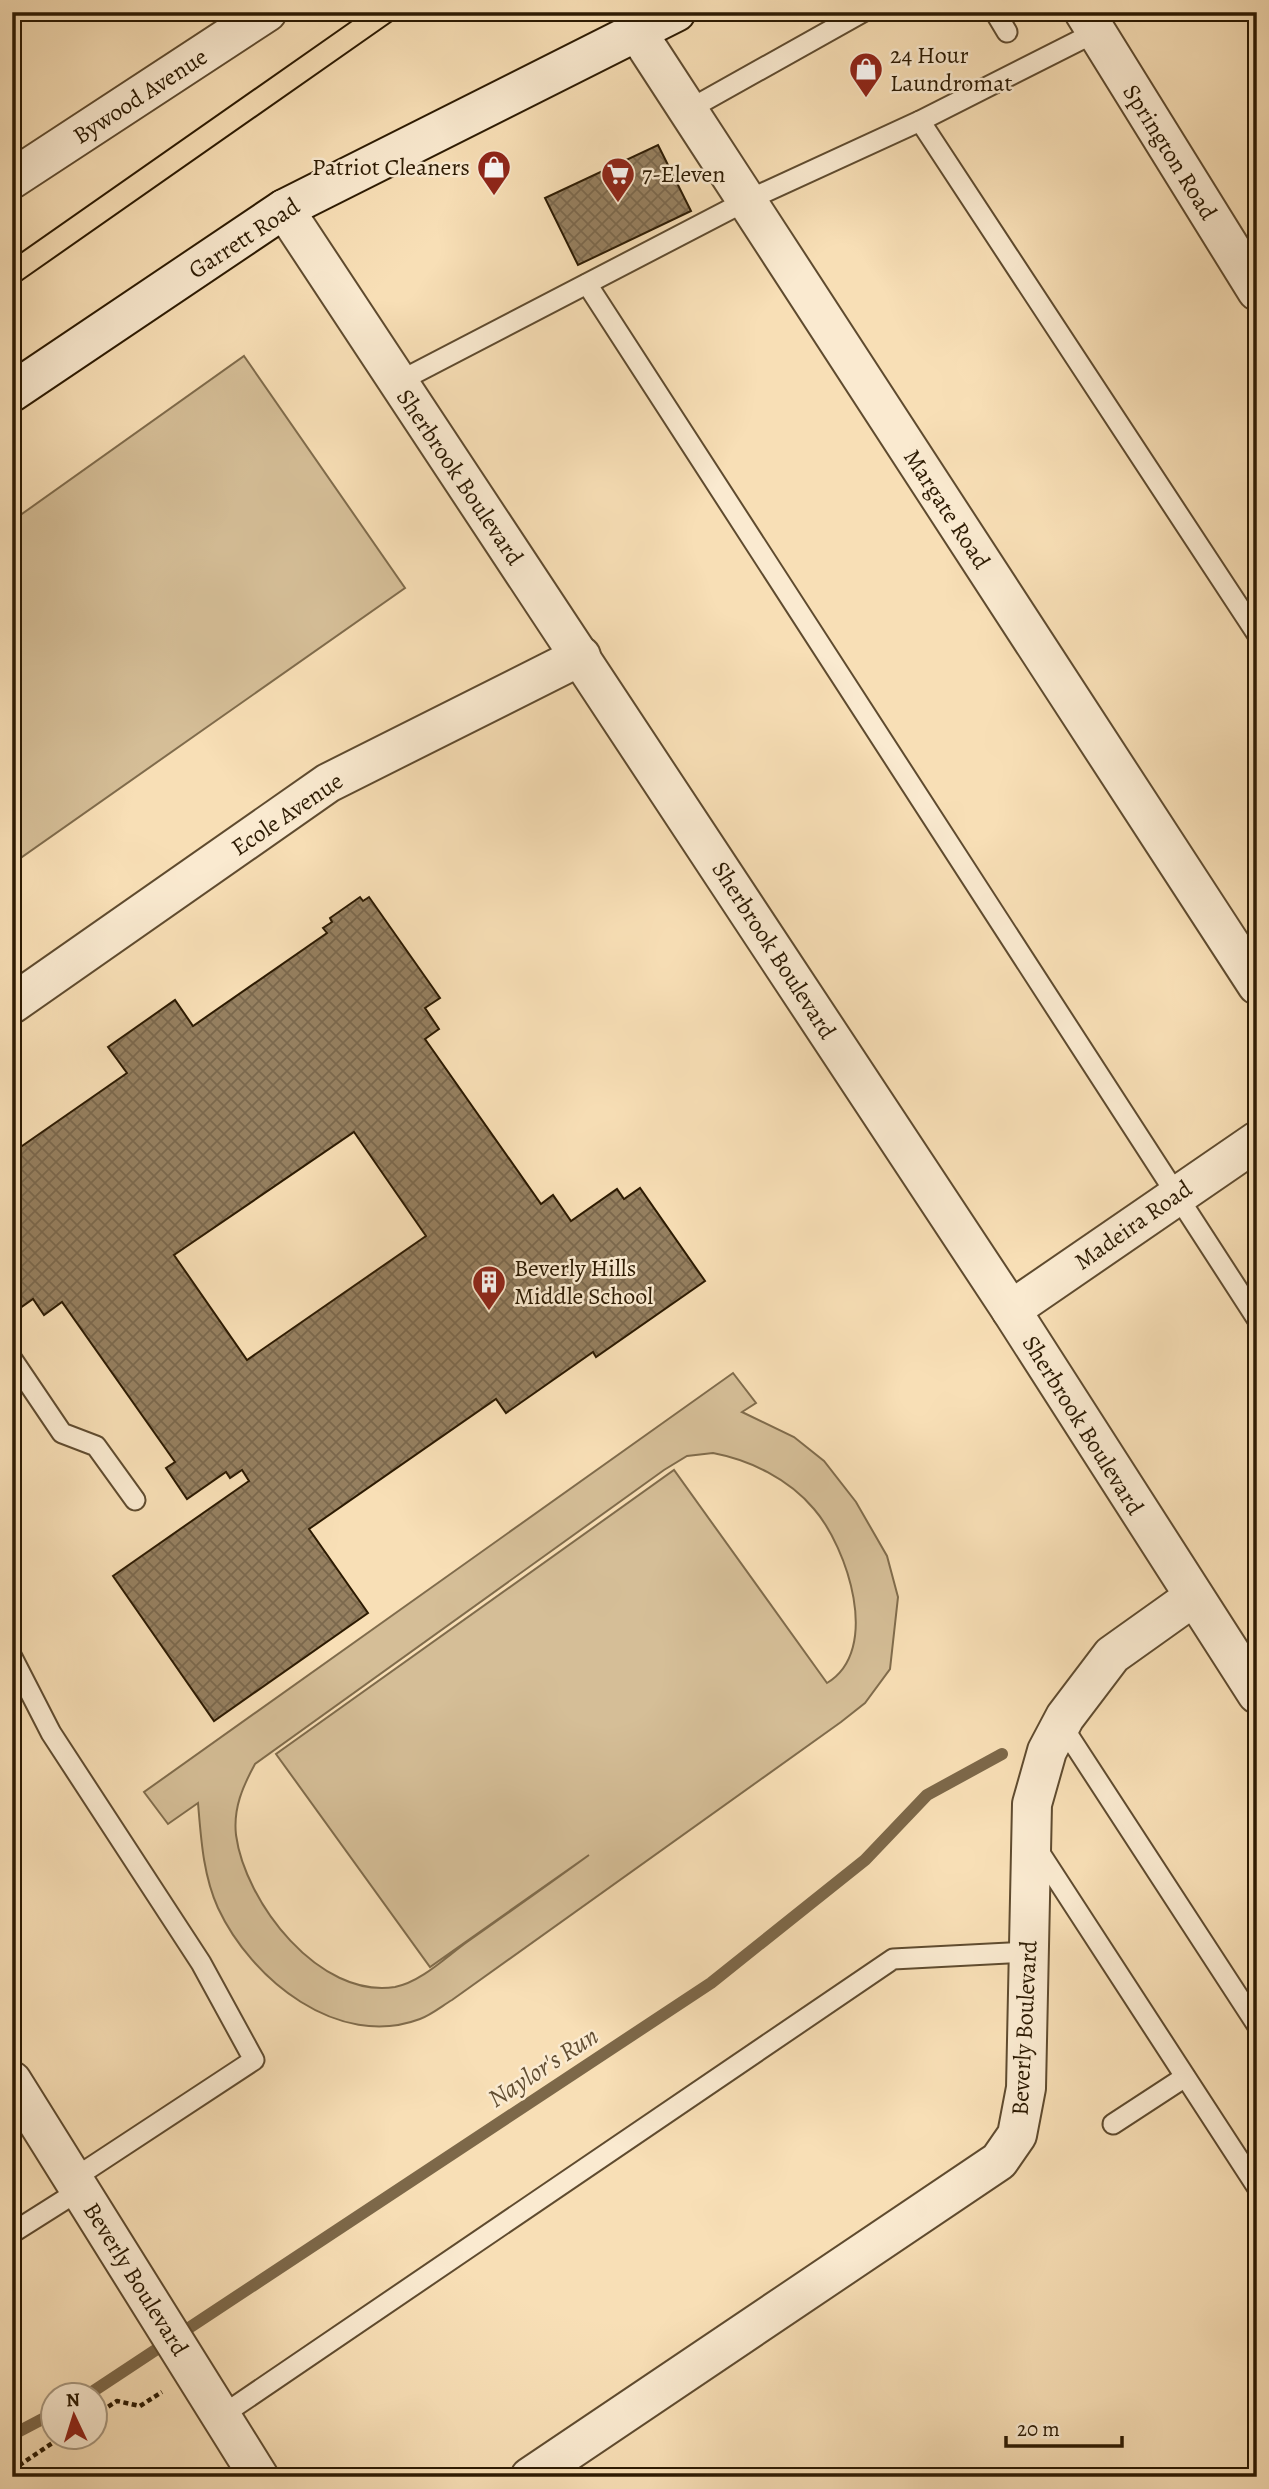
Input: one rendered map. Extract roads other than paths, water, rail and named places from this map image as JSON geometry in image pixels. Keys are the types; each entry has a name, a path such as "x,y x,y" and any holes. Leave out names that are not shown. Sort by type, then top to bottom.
{"street":[{"name":"Bywood Avenue","path":"12,179 267,12"},
{"name":"Garrett Road","path":"12,391 284,209 676,12"},
{"name":"Springton Road","path":"1090,22 1257,291"},
{"name":"Margate Road","path":"637,32 1257,985"},
{"name":"Sherbrook Boulevard","path":"284,209 396,383 581,656 1011,1310 1192,1598 1257,1695"},
{"name":"Ecole Avenue","path":"12,1004 328,783 581,656"},
{"name":"Madeira Road","path":"1011,1310 1257,1141"},
{"name":"Beverly Boulevard","path":"530,2477 999,2161 1017,2135 1026,2088 1032,1804 1046,1751 1061,1724 1112,1655 1192,1598"},
{"name":"Beverly Boulevard","path":"12,2081 257,2476"}],"lane":[{"path":"688,110 863,12"},
{"path":"995,12 1007,32"},
{"path":"396,383 746,201 920,121 1090,22"},
{"path":"920,121 1257,634"},
{"path":"587,284 1257,1319"},
{"path":"12,1359 62,1433 96,1446 135,1500"},
{"path":"12,1657 51,1733 201,1963 254,2060 12,2233"},
{"path":"1061,1724 1257,2025"},
{"path":"1032,1840 1257,2187"},
{"path":"220,2416 893,1959 1029,1952"},
{"path":"1113,2123 1185,2077"}],"waterway":[{"name":"Naylor's Run","path":"108,2381 711,1983 865,1860 927,1795 1002,1754"},
{"name":"Naylor's Run","path":"12,2435 38,2421"}],"tram line":[{"path":"12,259 365,12"},
{"path":"12,287 405,12"}],"place":[{"name":"24 Hour Laundromat","path":"866,99"},
{"name":"Patriot Cleaners","path":"494,197"},
{"name":"7-Eleven","path":"618,204"},
{"name":"Beverly Hills Middle School","path":"489,1312"}]}
